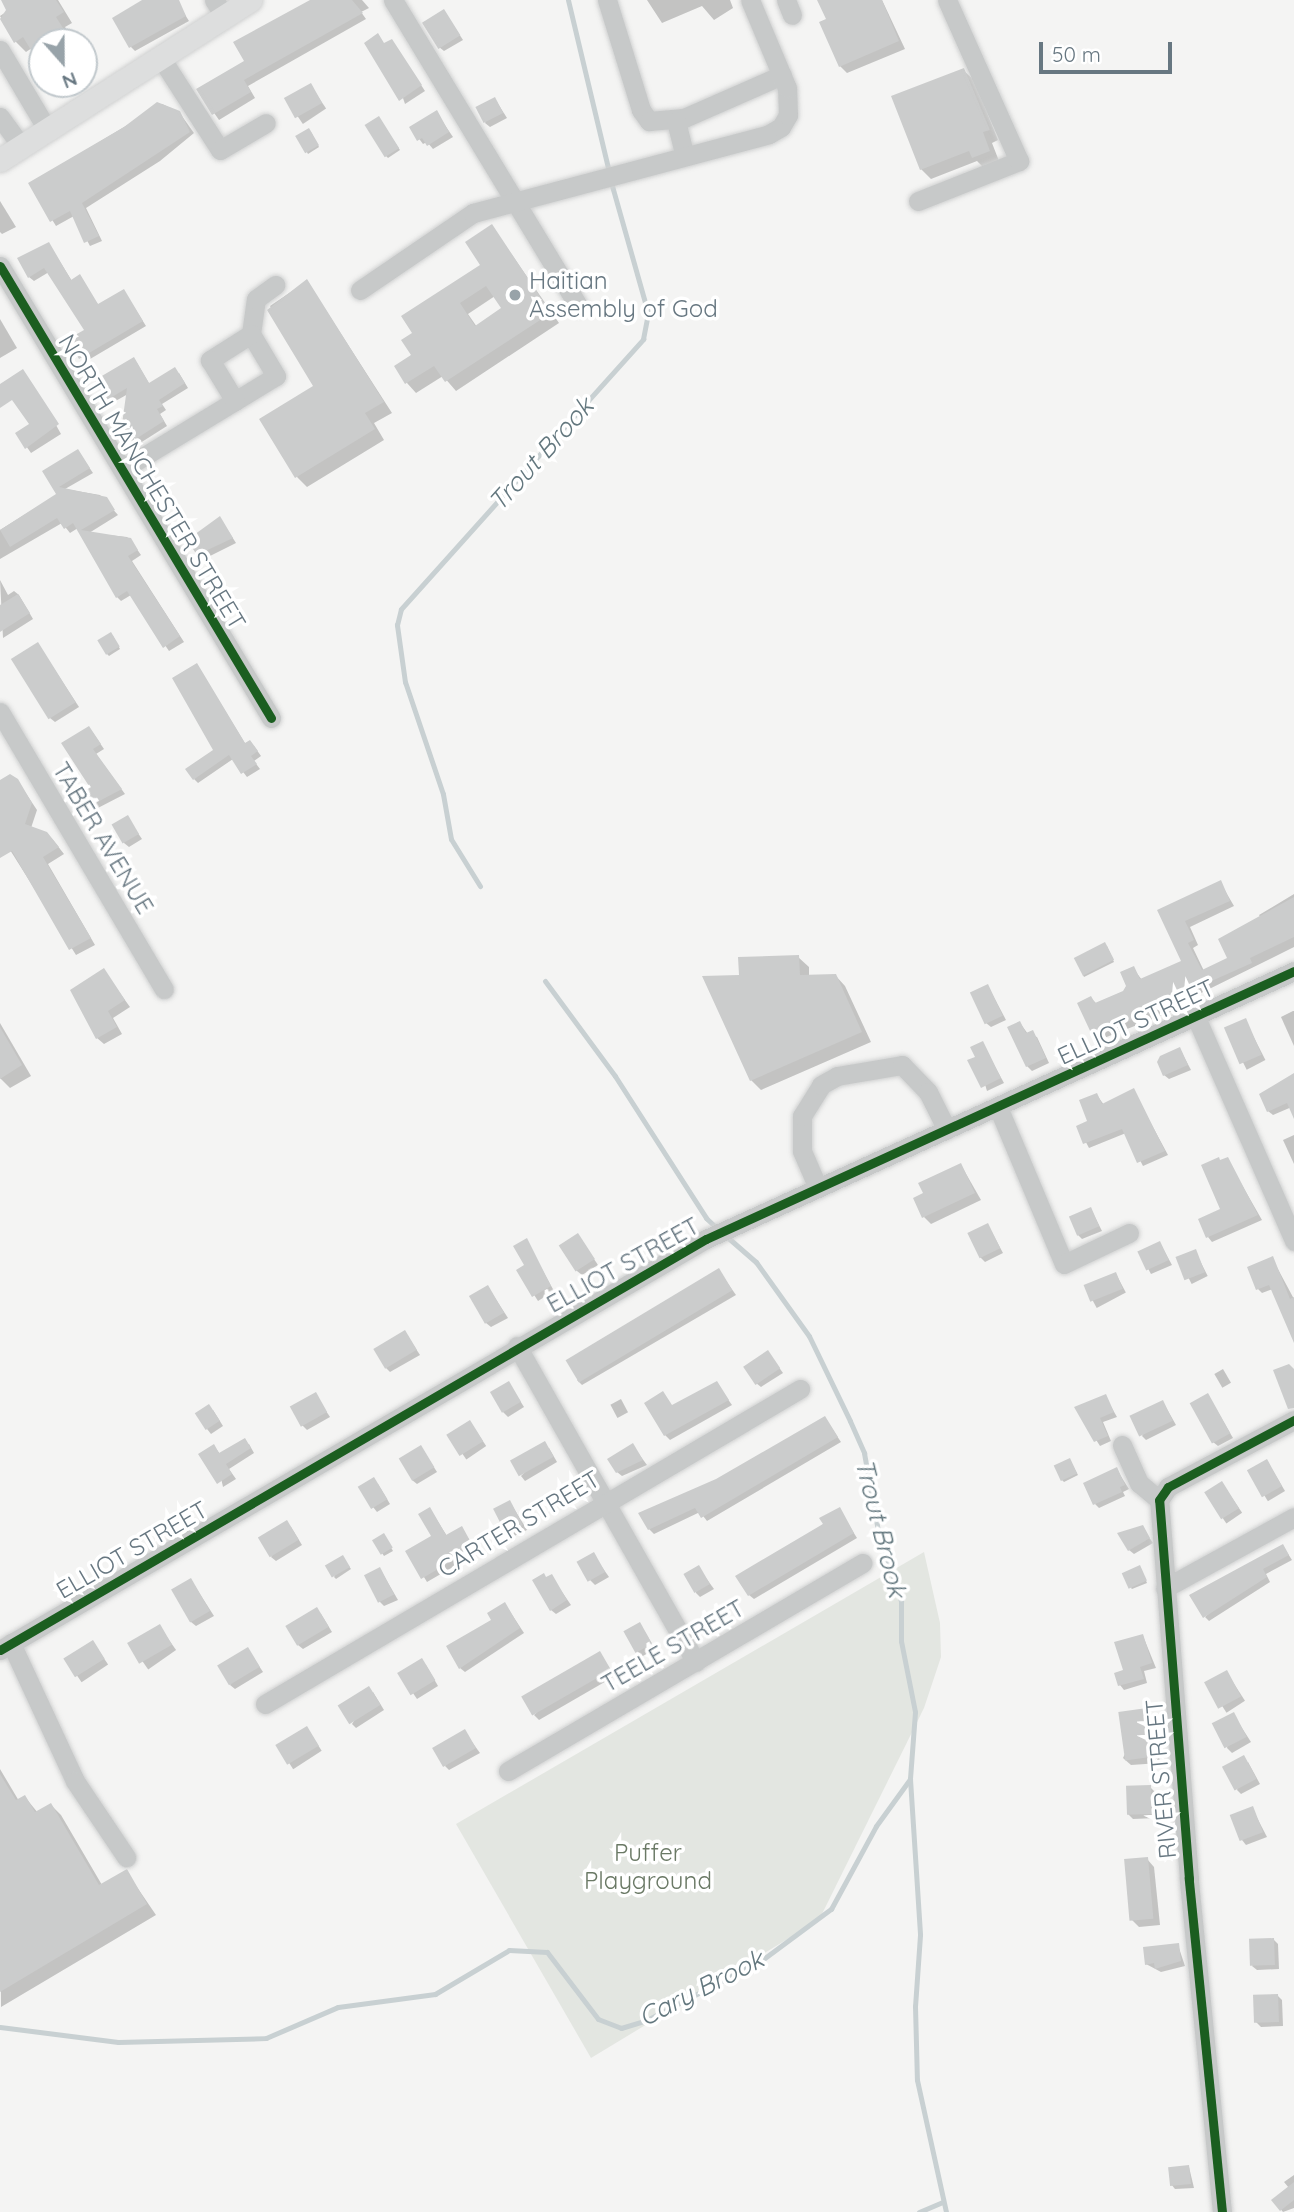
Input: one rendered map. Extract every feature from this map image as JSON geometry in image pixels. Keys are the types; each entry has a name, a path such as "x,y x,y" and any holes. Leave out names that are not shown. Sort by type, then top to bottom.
{"main road":[{"path":"0,160 161,58 219,9 250,0"}],"street":[{"path":"393,0 578,305"},
{"path":"607,0 643,116 649,121 676,121 782,75"},
{"path":"360,290 473,213 769,134 781,127 789,101 782,75 750,0"},
{"path":"918,201 1019,161 947,0"},
{"path":"0,50 48,131"},
{"path":"161,58 220,150 266,123"},
{"path":"0,117 22,147"},
{"path":"676,121 685,156"},
{"name":"NORTH MANCHESTER STREET","path":"0,267 124,469 271,718"},
{"path":"124,469 276,376 251,334 256,299 275,285"},
{"path":"235,401 210,360 251,334"},
{"name":"TABER AVENUE","path":"0,712 164,989"},
{"name":"ELLIOT STREET","path":"6,1647 517,1346 706,1239 1294,971"},
{"path":"1195,1015 1294,1241"},
{"path":"818,1188 798,1135 809,1100 821,1085 837,1076 902,1065 928,1092 947,1130"},
{"path":"998,1107 1063,1264 1129,1234"},
{"path":"517,1346 696,1661"},
{"name":"CARTER STREET","path":"265,1704 604,1501 800,1389"},
{"path":"1122,1445 1139,1483 1159,1500 1168,1487 1294,1420"},
{"name":"RIVER STREET","path":"1159,1500 1222,2212"},
{"path":"1165,1588 1294,1517"},
{"name":"TEELE STREET","path":"508,1771 863,1563"},
{"path":"6,1647 75,1781 125,1857"}],"green space":[{"name":"Puffer Playground","path":"924,1552 940,1623 941,1657 924,1708 819,1920 591,2058 456,1824"}],"building":[{"path":"1,0 56,0 64,12 56,17 63,28 28,28 28,45 23,37 14,43 0,19 6,10"},
{"path":"142,0 179,0 186,16 129,48 112,18"},
{"path":"310,0 352,0 363,13 244,80 251,92 212,115 196,89 244,61 233,42"},
{"path":"817,0 882,0 899,41 839,67 819,22 826,19"},
{"path":"444,9 460,35 438,49 422,23"},
{"path":"378,33 384,43 392,39 422,85 399,101 364,43"},
{"path":"964,68 990,130 983,132 990,151 972,158 969,151 920,170 891,96"},
{"path":"311,83 322,103 295,118 284,98"},
{"path":"495,97 503,113 484,123 475,107"},
{"path":"157,102 180,111 190,132 82,203 99,236 84,243 70,211 50,222 28,183 124,127"},
{"path":"437,110 449,132 427,146 422,138 417,141 409,127"},
{"path":"379,116 399,148 385,157 365,125"},
{"path":"309,128 319,145 305,153 295,136"},
{"name":"Haitian Assembly of God","path":"492,224 551,313 445,382 434,366 405,384 394,366 411,355 401,340 412,333 401,316 480,265 465,242","holes":["486,286 501,308 475,326 460,303"]},
{"path":"49,242 71,280 80,274 98,304 124,289 143,321 79,359 68,339 84,330 44,268 28,278 17,258"},
{"path":"307,279 384,402 365,413 375,429 295,478 259,419 313,386 267,310"},
{"path":"134,357 149,383 175,367 185,383 159,400 163,406 157,409 164,421 131,442 122,424 127,388 107,400 95,380"},
{"path":"23,369 59,424 25,449 15,433 29,424 12,400 0,408 0,384"},
{"path":"78,449 90,468 59,487 107,497 115,510 81,530 131,538 138,550 128,556 180,636 163,648 127,591 116,598 73,523 64,529 57,518 10,547 0,530 56,494 42,471"},
{"path":"220,516 233,538 197,555 187,540"},
{"path":"18,594 30,613 0,632 0,605"},
{"path":"111,632 120,647 106,655 97,640"},
{"path":"38,642 76,702 48,719 11,659"},
{"path":"197,663 245,743 250,740 258,751 251,756 257,764 241,774 229,755 193,780 185,769 213,750 172,678"},
{"path":"89,726 101,744 93,749 122,789 88,807 79,792 89,786 61,743"},
{"path":"10,774 18,779 32,803 25,824 47,832 59,847 43,857 91,938 69,950 12,851 0,858 0,780"},
{"path":"128,815 139,834 123,844 112,824"},
{"path":"1221,880 1230,901 1185,921 1194,940 1188,943 1202,970 1227,958 1218,939 1294,897 1294,937 1250,958 1252,963 1189,991 1192,997 1092,1035 1077,1003 1091,996 1095,1003 1123,991 1126,986 1120,972 1134,966 1140,979 1181,961 1157,910"},
{"path":"1105,942 1114,960 1083,976 1074,958"},
{"path":"799,955 800,975 836,974 862,1032 750,1081 702,976 739,975 738,957"},
{"path":"104,968 125,1000 108,1011 117,1027 96,1039 70,990"},
{"path":"988,984 1003,1016 985,1024 970,992"},
{"path":"1246,1018 1262,1055 1240,1064 1224,1027"},
{"path":"1020,1021 1026,1033 1033,1030 1046,1058 1026,1067 1007,1027"},
{"path":"0,1027 22,1065 0,1079"},
{"path":"983,1041 1001,1078 981,1088 967,1060 975,1057 970,1047"},
{"path":"1180,1047 1188,1065 1163,1076 1157,1062 1160,1056"},
{"path":"1294,1073 1294,1119 1287,1103 1267,1112 1259,1094"},
{"path":"1134,1088 1165,1151 1137,1163 1122,1129 1083,1144 1076,1126 1087,1121 1079,1100 1097,1093 1102,1104"},
{"path":"1219,1157 1220,1160 1228,1157 1258,1215 1206,1238 1198,1219 1220,1209 1201,1165"},
{"path":"961,1163 975,1193 922,1218 913,1198 923,1193 918,1183"},
{"path":"1091,1207 1099,1226 1077,1236 1069,1216"},
{"path":"988,1223 1000,1248 980,1258 967,1233"},
{"path":"578,1233 595,1259 576,1272 559,1246"},
{"path":"527,1238 551,1286 532,1297 516,1270 524,1265 513,1246"},
{"path":"1160,1241 1169,1260 1146,1271 1137,1252"},
{"path":"1196,1249 1205,1272 1184,1280 1175,1257"},
{"path":"1273,1256 1290,1299 1294,1297 1294,1343 1269,1285 1256,1290 1247,1267"},
{"path":"719,1268 732,1290 579,1382 566,1360"},
{"path":"1116,1272 1123,1289 1090,1302 1084,1285"},
{"path":"488,1285 504,1313 485,1324 469,1296"},
{"path":"405,1330 417,1350 385,1369 373,1349"},
{"path":"768,1350 780,1368 755,1385 743,1367"},
{"path":"1289,1364 1294,1369 1294,1408 1288,1409 1273,1370"},
{"path":"509,1381 521,1402 502,1413 490,1392"},
{"path":"717,1381 729,1400 664,1436 644,1403 663,1391 672,1405"},
{"path":"316,1392 327,1412 301,1427 290,1407"},
{"path":"1208,1393 1230,1433 1212,1443 1190,1403"},
{"path":"1106,1394 1114,1412 1100,1418 1108,1436 1094,1442 1074,1407"},
{"path":"1163,1400 1173,1421 1139,1436 1129,1416"},
{"path":"209,1404 220,1421 206,1430 195,1413"},
{"path":"825,1416 838,1437 701,1518 695,1508 648,1530 638,1513 716,1479"},
{"path":"470,1420 483,1441 460,1456 446,1435"},
{"path":"245,1438 251,1448 226,1464 232,1474 217,1484 198,1454 214,1444 219,1453"},
{"path":"545,1441 554,1457 519,1476 510,1460"},
{"path":"633,1443 643,1460 616,1473 607,1459"},
{"path":"421,1445 434,1467 412,1481 399,1458"},
{"path":"1070,1458 1077,1473 1061,1481 1054,1466"},
{"path":"1267,1459 1282,1486 1262,1497 1247,1470"},
{"path":"1117,1467 1125,1485 1120,1487 1122,1492 1093,1505 1083,1483"},
{"path":"374,1477 387,1499 371,1509 358,1487"},
{"path":"1222,1481 1239,1508 1221,1519 1204,1492"},
{"path":"510,1500 523,1525 506,1534 493,1509"},
{"path":"430,1507 446,1535 462,1526 474,1548 421,1579 405,1551 431,1536 418,1514"},
{"path":"840,1507 854,1533 748,1596 735,1576 823,1524 819,1518"},
{"path":"287,1520 299,1540 270,1557 258,1538"},
{"path":"1143,1525 1150,1538 1128,1551 1117,1533"},
{"path":"384,1533 393,1548 381,1555 372,1540"},
{"path":"1283,1544 1289,1555 1263,1569 1267,1577 1203,1618 1189,1595"},
{"path":"594,1552 605,1572 588,1582 577,1562"},
{"path":"343,1555 350,1567 332,1578 325,1566"},
{"path":"699,1565 710,1584 694,1593 683,1574"},
{"path":"1140,1565 1147,1581 1129,1589 1122,1573"},
{"path":"380,1567 394,1595 378,1603 364,1575"},
{"path":"544,1573 546,1577 552,1574 567,1600 550,1611 532,1580"},
{"path":"191,1578 210,1611 190,1622 171,1590"},
{"path":"505,1602 520,1628 459,1669 446,1646 491,1620 487,1613"},
{"path":"317,1607 329,1627 297,1646 285,1626"},
{"path":"640,1622 652,1644 636,1653 623,1631"},
{"path":"160,1624 172,1645 139,1664 127,1643"},
{"path":"1143,1634 1152,1663 1140,1667 1144,1679 1118,1686 1114,1673 1123,1670 1114,1642"},
{"path":"93,1640 105,1659 75,1677 63,1659"},
{"path":"248,1647 260,1667 229,1685 217,1666"},
{"path":"600,1651 611,1670 532,1716 521,1696"},
{"path":"422,1658 435,1680 411,1695 397,1673"},
{"path":"1227,1670 1241,1696 1218,1709 1204,1682"},
{"path":"369,1686 381,1705 349,1724 338,1706"},
{"path":"1147,1708 1154,1757 1125,1761 1118,1712"},
{"path":"1234,1712 1247,1737 1224,1748 1212,1723"},
{"path":"307,1726 319,1746 287,1765 275,1745"},
{"path":"465,1729 476,1748 443,1767 432,1748"},
{"path":"1244,1755 1257,1779 1235,1791 1222,1767"},
{"path":"0,1774 16,1800 25,1795 35,1812 51,1803 99,1885 127,1869 147,1904 0,1992"},
{"path":"1151,1785 1152,1814 1127,1815 1126,1786"},
{"path":"1253,1806 1263,1832 1240,1841 1230,1815"},
{"path":"1148,1857 1153,1919 1129,1921 1124,1859"},
{"path":"1274,1938 1275,1965 1250,1966 1249,1939"},
{"path":"1179,1943 1181,1961 1155,1969 1154,1963 1145,1965 1143,1947"},
{"path":"1278,1994 1279,2022 1254,2023 1253,1995"},
{"path":"1189,2165 1191,2184 1170,2186 1168,2167"},
{"path":"1294,2182 1294,2200 1280,2211 1271,2200"}],"waterway":[{"name":"Trout Brook","path":"568,0 609,172"},
{"name":"Trout Brook","path":"480,886 451,839 443,794 405,682 397,625 401,609 643,339 648,313 611,182"},
{"name":"Trout Brook","path":"545,981 615,1076 706,1218 719,1230"},
{"name":"Trout Brook","path":"726,1236 756,1262 809,1336 850,1421 864,1453 878,1531 901,1601 901,1641 915,1712 910,1779 920,1935 915,2006 917,2080 946,2212"},
{"name":"Cary Brook","path":"0,2027 118,2042 266,2038 338,2007 435,1994 509,1950 547,1952 598,2019 621,2028 647,2020 762,1960 831,1909 876,1826 910,1779"},
{"path":"919,2212 942,2202"}],"cycle path":[{"path":"0,266 271,718"},
{"path":"0,1650 706,1239 1294,971"},
{"path":"1222,2212 1189,1879 1159,1500 1168,1487 1294,1420"}],"place":[{"name":"Haitian Assembly of God","path":"515,295"}]}
